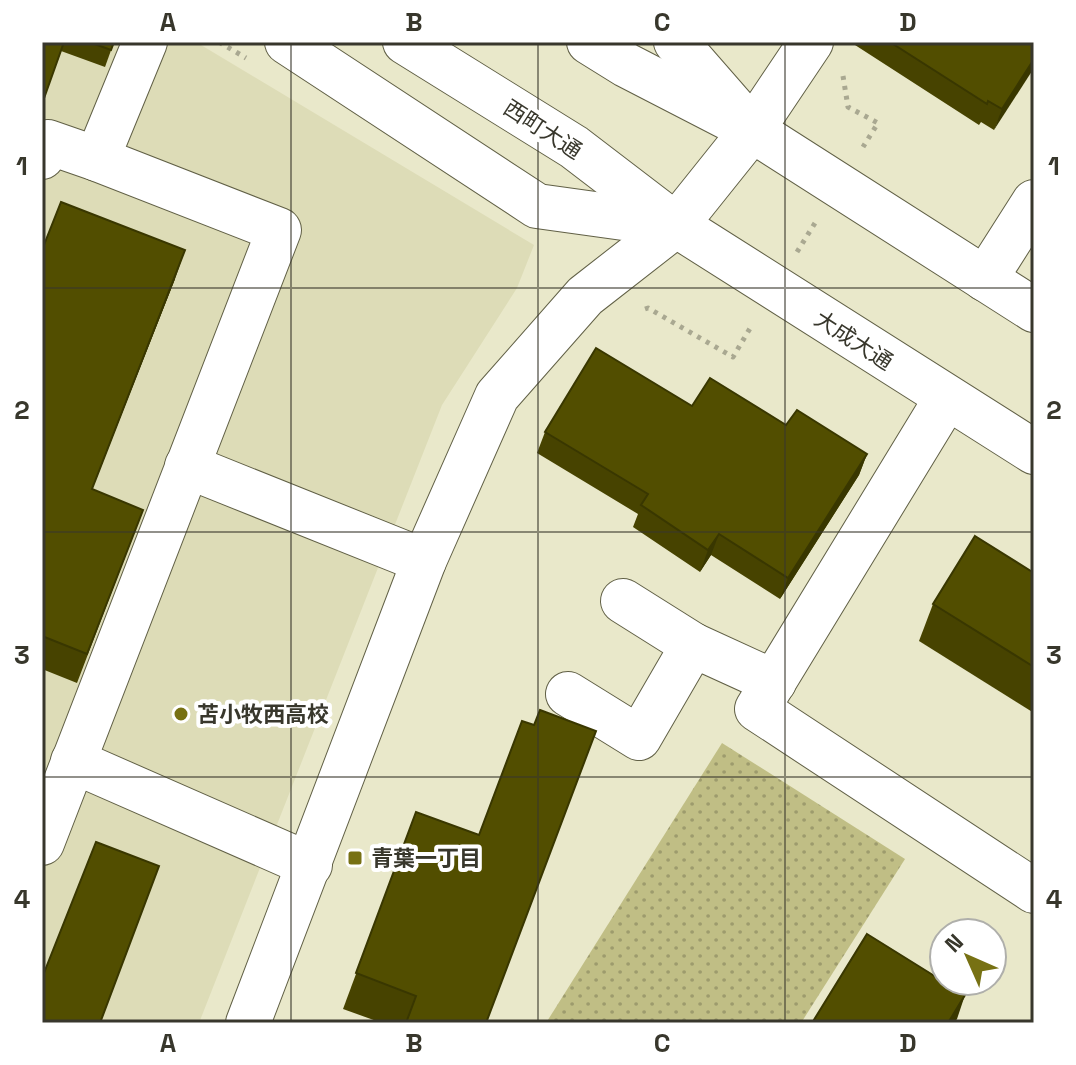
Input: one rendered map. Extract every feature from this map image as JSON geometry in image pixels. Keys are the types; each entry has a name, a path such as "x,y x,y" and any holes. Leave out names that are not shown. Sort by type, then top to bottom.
{"street":[{"path":"97,159 145,42"},
{"path":"287,42 537,206 676,225"},
{"name":"西町大通","path":"405,42 574,147 676,225"},
{"path":"589,42 626,65 752,130 1034,310"},
{"path":"676,42 752,130"},
{"path":"248,1023 424,561 497,396 585,296 676,225 752,130 811,42"},
{"path":"42,157 48,142 279,230 42,843"},
{"path":"985,279 1034,202"},
{"name":"大成大通","path":"676,225 1034,452"},
{"path":"946,399 757,709 1034,891"},
{"path":"187,466 424,561"},
{"path":"623,601 693,645 774,682"},
{"path":"568,694 639,738 693,645"},
{"path":"73,761 310,865"}],"shaded area":[{"name":"苫小牧西高校","path":"42,42 196,42 534,245 517,288 442,405 199,1023 42,1023"},
{"path":"722,743 905,859 801,1023 546,1023"}],"building":[{"path":"42,42 64,42 42,104"},
{"path":"89,42 114,42 111,50"},
{"path":"890,42 1034,42 1034,59 1002,109 988,101 987,104"},
{"path":"61,202 185,250 92,489 143,510 87,654 42,636 42,250"},
{"path":"596,348 692,406 710,378 786,425 797,410 867,454 788,578 719,534 708,550 641,505 648,494 545,432"},
{"path":"975,536 1034,573 1034,667 933,604"},
{"path":"540,710 596,731 486,1023 406,1023 416,996 356,973 416,812 479,835 522,721 534,725"},
{"path":"96,842 159,866 100,1023 42,1023 42,978"},
{"path":"867,934 928,972 928,997 964,997 948,1023 812,1023"}],"place":[{"name":"苫小牧西高校","path":"181,714"},
{"name":"青葉一丁目","path":"355,858"}]}
